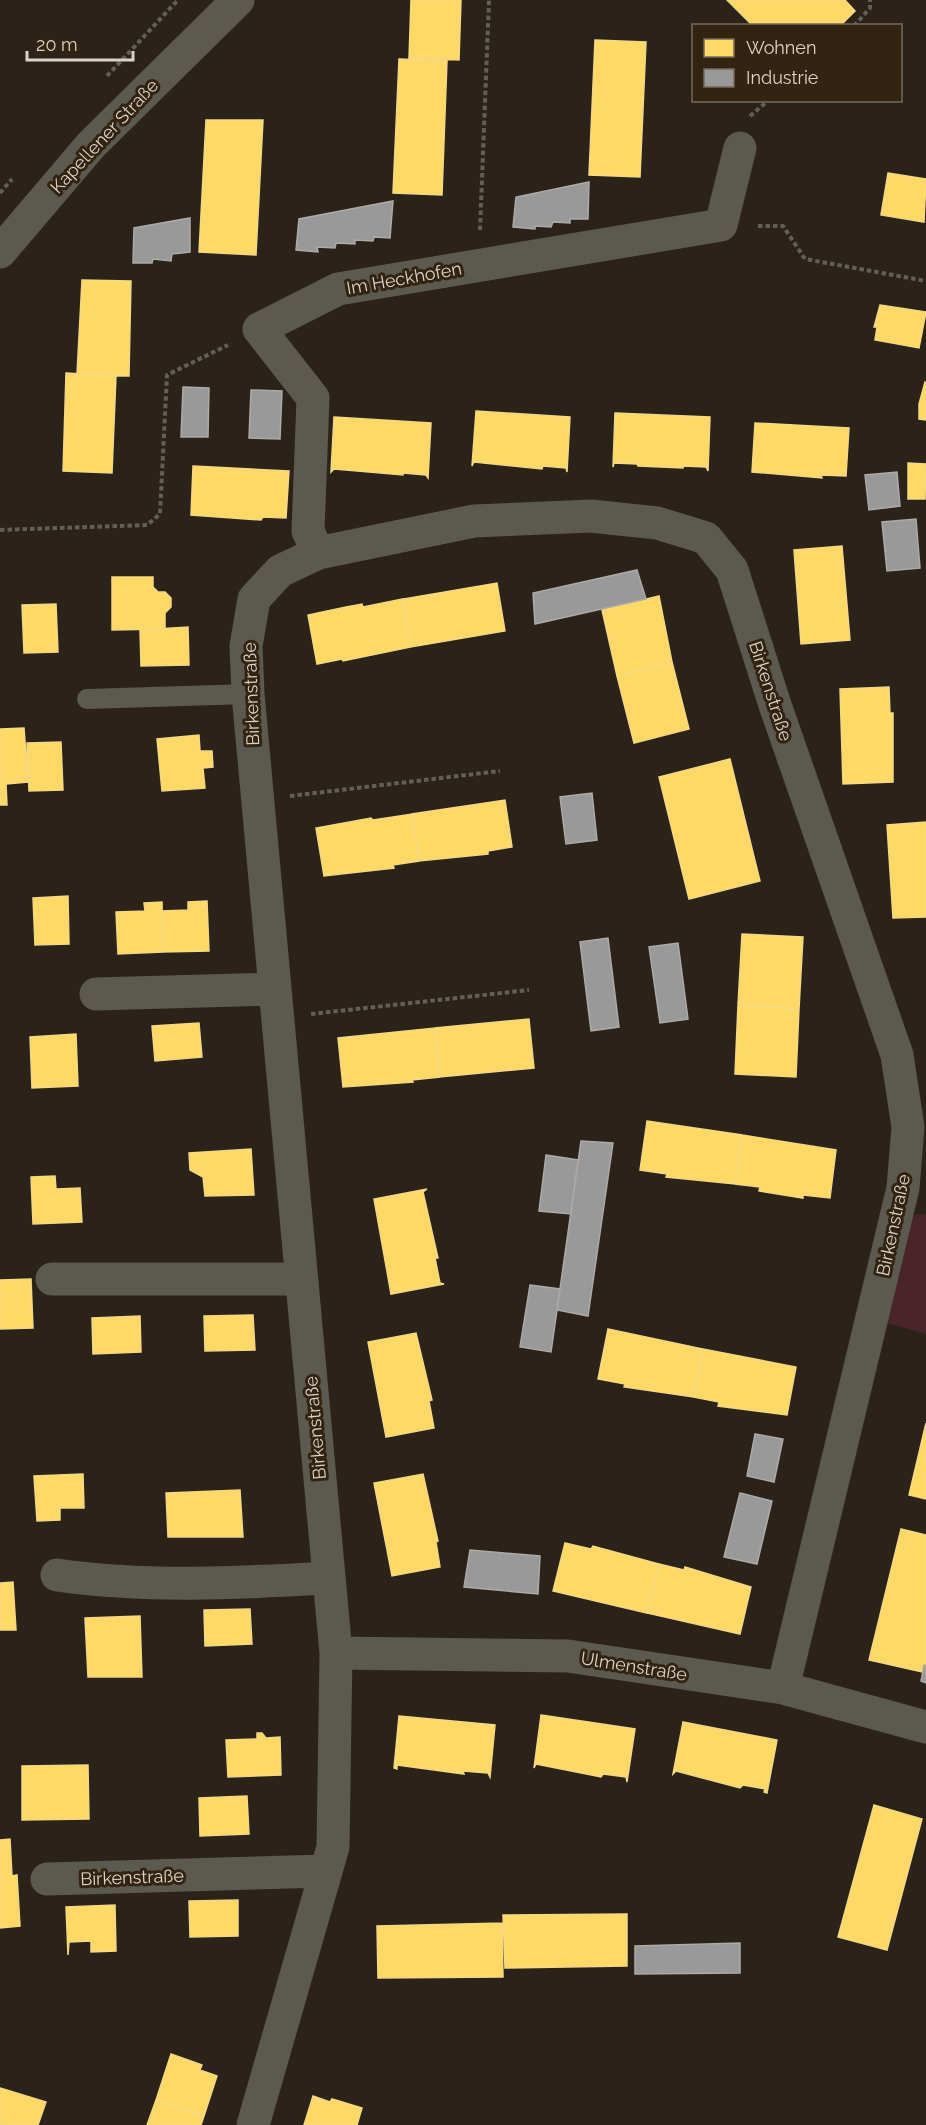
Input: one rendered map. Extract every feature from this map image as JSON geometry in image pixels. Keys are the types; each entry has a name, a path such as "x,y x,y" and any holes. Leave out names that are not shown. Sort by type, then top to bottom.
{"street":[{"name":"Kapellener Straße","path":"0,252 92,145 238,0"},
{"path":"721,225 740,148"},
{"name":"Im Heckhofen","path":"259,329 338,289 721,225"},
{"path":"259,329 314,398 308,531 318,554"},
{"name":"Birkenstraße","path":"253,2125 333,1846 336,1653 257,800 246,646 254,599 279,571 318,554 474,521 591,516 657,523 706,538 732,570 775,705 897,1055 908,1127 903,1188 783,1689"},
{"path":"96,994 276,1003"},
{"path":"52,1279 301,1279"},
{"path":"57,1575 111,1582 210,1584 329,1578"},
{"name":"Ulmenstraße","path":"336,1653 568,1656 783,1689 926,1727"},
{"name":"Birkenstraße","path":"47,1879 325,1871"}],"lane":[{"path":"87,699 248,694"}],"path":[{"path":"479,265 489,0"},
{"path":"856,24 870,8 870,0"},
{"path":"721,225 783,226 804,259 926,281"},
{"path":"0,530 147,525 160,514 167,375 259,329"},
{"path":"257,800 500,771"},
{"path":"276,1003 529,990"}],"shaded area":[{"path":"926,1214 926,1334 886,1323 911,1215"}],"building: Wohnen":[{"path":"411,0 461,0 459,60 409,58"},
{"path":"727,0 845,0 855,11 842,24 751,24"},
{"path":"595,40 646,42 640,177 589,175"},
{"path":"399,59 447,61 442,195 393,193"},
{"path":"206,120 263,120 256,255 199,252"},
{"path":"888,173 926,179 924,222 881,215"},
{"path":"82,280 131,281 129,376 77,374"},
{"path":"880,305 926,312 919,348 875,340 877,327 874,327"},
{"path":"66,373 116,376 112,473 63,471"},
{"path":"925,382 926,420 919,419 919,404"},
{"path":"476,411 570,417 567,472 566,468 543,466 542,469 474,462 472,466"},
{"path":"615,413 710,417 708,471 706,467 683,466 683,468 614,463 613,467"},
{"path":"334,417 431,423 428,478 426,475 403,473 403,475 334,469 331,472"},
{"path":"755,423 849,428 846,476 821,475 822,478 752,472"},
{"path":"908,463 926,464 925,499 908,499"},
{"path":"193,466 289,471 286,518 263,517 261,520 191,515"},
{"path":"842,546 850,640 801,644 794,550"},
{"path":"112,577 153,577 153,587 158,592 165,592 171,598 171,607 165,613 165,629 112,630"},
{"path":"497,583 505,631 411,647 403,599"},
{"path":"659,596 672,662 617,676 602,610"},
{"path":"403,599 411,647 317,664 308,615 362,604 363,607"},
{"path":"56,604 58,652 24,653 22,605"},
{"path":"188,627 189,665 141,666 140,630"},
{"path":"672,662 689,729 634,743 617,676"},
{"path":"889,687 890,713 893,713 893,782 843,784 840,689"},
{"path":"24,728 28,782 6,784 7,805 0,805 0,729"},
{"path":"199,735 200,751 212,751 213,767 203,768 205,788 162,791 157,739"},
{"path":"61,742 63,790 29,791 27,743"},
{"path":"730,759 760,881 689,899 659,777"},
{"path":"505,800 512,847 488,851 488,854 419,861 412,814"},
{"path":"412,814 419,861 393,865 394,868 324,876 316,828 371,818 373,820"},
{"path":"926,822 926,917 893,918 887,825"},
{"path":"68,896 69,944 35,945 33,898"},
{"path":"207,901 209,951 163,952 162,911 188,910 188,902"},
{"path":"162,902 163,952 118,954 116,912 145,911 144,903"},
{"path":"742,934 803,937 799,1009 738,1005"},
{"path":"738,1005 799,1009 796,1077 735,1074"},
{"path":"529,1019 534,1068 440,1077 435,1028"},
{"path":"199,1023 202,1057 155,1061 152,1026"},
{"path":"435,1028 440,1077 412,1080 413,1082 343,1087 338,1038"},
{"path":"76,1034 78,1086 32,1088 30,1037"},
{"path":"647,1121 742,1135 735,1184 666,1177 667,1174 640,1170"},
{"path":"742,1135 836,1150 830,1198 803,1195 803,1198 759,1191 760,1187 735,1184"},
{"path":"251,1149 254,1195 205,1196 203,1177 190,1170 189,1153"},
{"path":"55,1176 56,1189 80,1188 82,1222 33,1224 31,1177"},
{"path":"427,1189 423,1192 438,1258 435,1258 440,1283 444,1284 391,1294 374,1199"},
{"path":"31,1279 33,1328 0,1329 0,1280"},
{"path":"253,1315 255,1350 205,1351 204,1316"},
{"path":"140,1316 141,1352 93,1354 92,1318"},
{"path":"608,1329 703,1349 693,1397 624,1387 625,1384 598,1379"},
{"path":"416,1333 432,1400 429,1401 434,1428 386,1437 368,1342"},
{"path":"703,1349 796,1367 787,1415 718,1406 719,1402 693,1397"},
{"path":"926,1423 926,1499 909,1495"},
{"path":"83,1474 84,1508 60,1508 60,1520 37,1521 34,1476"},
{"path":"423,1474 438,1541 436,1542 440,1567 392,1576 374,1483"},
{"path":"240,1490 243,1537 168,1537 166,1493"},
{"path":"901,1529 926,1535 926,1666 922,1672 869,1660"},
{"path":"565,1543 591,1549 593,1546 659,1564 647,1613 553,1591"},
{"path":"659,1564 684,1570 685,1567 751,1587 740,1634 647,1613"},
{"path":"13,1582 16,1630 0,1630 0,1583"},
{"path":"250,1609 252,1644 205,1646 204,1610"},
{"path":"140,1616 142,1677 88,1677 85,1618"},
{"path":"541,1715 635,1729 627,1782 626,1777 603,1774 601,1777 536,1764 534,1768"},
{"path":"399,1716 495,1725 490,1777 488,1773 463,1771 464,1774 397,1765 397,1769 394,1768"},
{"path":"683,1722 777,1740 767,1793 764,1792 765,1789 743,1785 740,1788 676,1771 673,1774"},
{"path":"257,1733 262,1733 266,1738 280,1737 281,1775 228,1777 226,1740 257,1739"},
{"path":"88,1765 89,1819 22,1820 22,1766"},
{"path":"247,1796 249,1834 200,1836 199,1798"},
{"path":"874,1805 922,1819 887,1950 838,1937"},
{"path":"10,1839 12,1876 17,1875 20,1926 0,1928 0,1840"},
{"path":"238,1900 238,1936 190,1937 189,1901"},
{"path":"115,1905 116,1951 91,1952 91,1941 69,1942 68,1955 66,1907"},
{"path":"627,1914 627,1966 505,1968 503,1915"},
{"path":"502,1923 503,1977 378,1978 377,1926"},
{"path":"171,2054 202,2065 200,2070 217,2076 204,2116 156,2100"},
{"path":"0,2088 46,2102 38,2125 0,2125"},
{"path":"313,2096 362,2108 357,2125 304,2125"},
{"path":"156,2100 204,2116 201,2125 147,2125"}],"building: Industrie":[{"path":"589,182 588,219 570,219 570,223 553,222 551,227 535,226 535,229 513,227 516,197"},
{"path":"393,201 390,238 374,237 373,241 355,240 355,244 336,243 335,248 317,247 318,252 296,250 299,219"},
{"path":"190,218 190,252 172,254 171,261 153,259 152,263 133,263 134,228"},
{"path":"183,387 209,388 208,437 181,437"},
{"path":"251,390 282,391 280,439 249,438"},
{"path":"897,472 900,506 869,510 865,475"},
{"path":"916,519 920,568 887,571 882,522"},
{"path":"637,570 646,599 535,624 533,593"},
{"path":"592,793 597,840 566,844 560,797"},
{"path":"608,938 619,1027 591,1031 580,942"},
{"path":"678,943 688,1019 660,1023 649,947"},
{"path":"581,1141 613,1143 588,1316 557,1310"},
{"path":"546,1155 578,1160 571,1214 539,1211"},
{"path":"530,1285 560,1289 551,1352 520,1347"},
{"path":"755,1434 783,1439 774,1482 747,1476"},
{"path":"740,1493 772,1501 757,1564 724,1557"},
{"path":"470,1550 540,1556 538,1594 464,1587"},
{"path":"924,1665 926,1666 926,1683 921,1681"},
{"path":"740,1943 740,1973 635,1974 635,1946"}]}
